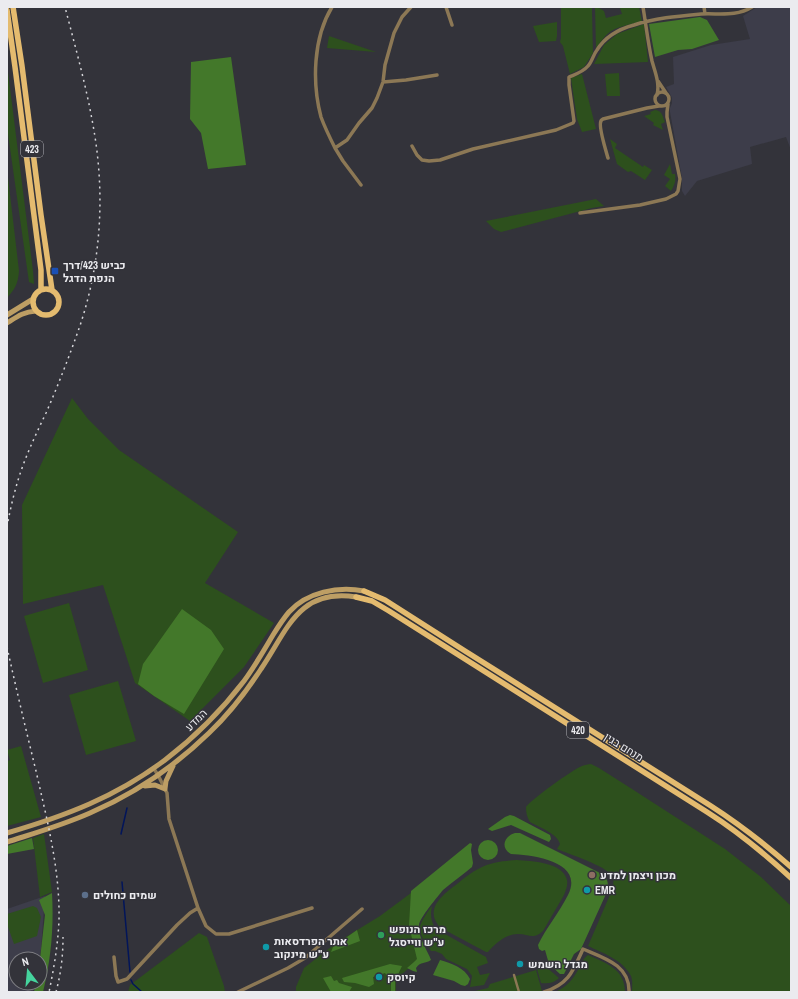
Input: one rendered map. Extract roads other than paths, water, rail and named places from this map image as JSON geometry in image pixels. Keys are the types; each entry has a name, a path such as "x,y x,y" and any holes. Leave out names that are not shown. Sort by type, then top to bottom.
{"main road":[{"name":"423","path":"14,7 52,290"},
{"name":"423","path":"7,10 41,270 41,290"},
{"path":"7,315 33,299 41,290 52,290 59,299 59,304 56,312 46,316 36,311 32,303 33,299"},
{"path":"7,322 26,312 36,311"},
{"name":"המדע","path":"7,833 87,806 124,787 154,769 194,737 224,705 244,680 280,624 293,608 309,598 328,591 350,589 364,591"},
{"name":"מנחם בגין","path":"364,591 385,600 711,806 736,823 791,867"},
{"name":"המדע","path":"7,842 89,814 135,790 158,775 201,740 231,709 258,674 290,622 300,611 311,604 326,598 338,596 356,597"},
{"name":"מנחם בגין","path":"356,597 372,601 389,611 703,809 759,849 791,878"},
{"path":"135,790 146,785 155,785 166,789 166,781 173,764"}],"street":[{"path":"332,7 323,24 318,42 316,76 318,101 325,129 343,161 361,184"},
{"path":"335,148 347,140 372,108 383,82 385,65 394,33 402,17 412,7"},
{"path":"446,7 452,26"},
{"path":"580,213 640,205 666,199 676,194 678,191 680,179 667,117 670,98 658,80 652,60 642,7"},
{"path":"704,7 705,14"},
{"path":"412,146 422,160 440,160 473,149 556,130 573,124 574,121 569,77 584,70 600,46 620,29 635,24 667,18 705,14 739,13 752,7"},
{"path":"383,82 437,75"},
{"path":"647,108 651,106 657,95 658,80"},
{"path":"657,95 661,92 666,93"},
{"path":"655,99 656,104 660,106 667,117"},
{"path":"608,158 601,130 601,120 647,108 665,106 668,104"},
{"path":"154,769 166,789 169,819 198,908 206,926 216,934 229,934 312,908"},
{"path":"114,957 118,982 127,979 177,925 198,908"},
{"path":"238,992 288,968 305,958 362,909"},
{"path":"544,992 558,986 567,979 572,973 583,950 609,960 619,967 625,975 629,992"},
{"path":"514,975 519,992"}],"waterway":[{"path":"121,834 127,808"},
{"path":"122,882 130,972"},
{"path":"131,980 133,984 142,992"}],"railway":[{"path":"7,527 17,483 22,469 54,394 76,337 91,285 96,259 100,205 97,152 87,95 65,7"},
{"path":"7,647 36,771 55,863 59,901 59,920 56,956 49,992"},
{"path":"56,992 63,951 63,937"}],"place":[{"name":"כביש 423/דרך הנפת הדגל","path":"55,271"},
{"name":"מכון ויצמן למדע","path":"592,875"},
{"name":"EMR","path":"587,890"},
{"name":"שמים כחולים","path":"85,895"},
{"name":"מרכז הנופש ע\"ש ווייסגל","path":"381,935"},
{"name":"אתר הפרדסאות ע\"ש מינקוב","path":"266,947"},
{"name":"מגדל השמש","path":"520,964"},
{"name":"קיוסק","path":"379,977"}]}
